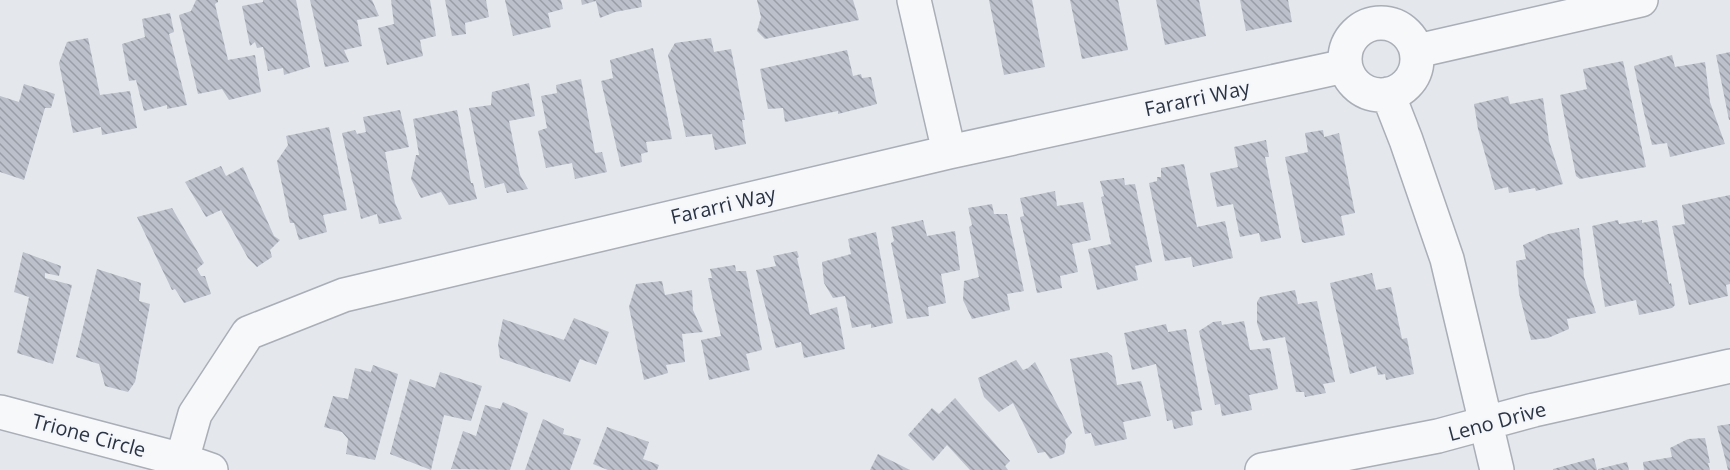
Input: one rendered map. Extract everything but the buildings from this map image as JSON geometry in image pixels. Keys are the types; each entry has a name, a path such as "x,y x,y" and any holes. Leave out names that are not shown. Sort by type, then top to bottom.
{"street":[{"path":"914,0 949,152"},
{"path":"1417,51 1641,0"},
{"path":"1372,11 1386,22 1406,32 1417,51 1414,74 1408,83 1388,94 1377,95 1356,86 1345,66 1348,43 1364,26 1372,11"},
{"name":"Fararri Way","path":"197,465 195,414 248,333 344,295 949,152 1345,66"},
{"path":"1388,94 1448,260 1497,470"},
{"name":"Leno Drive","path":"1262,470 1438,436 1546,407 1730,366"},
{"name":"Trione Circle","path":"0,412 197,465"}]}
